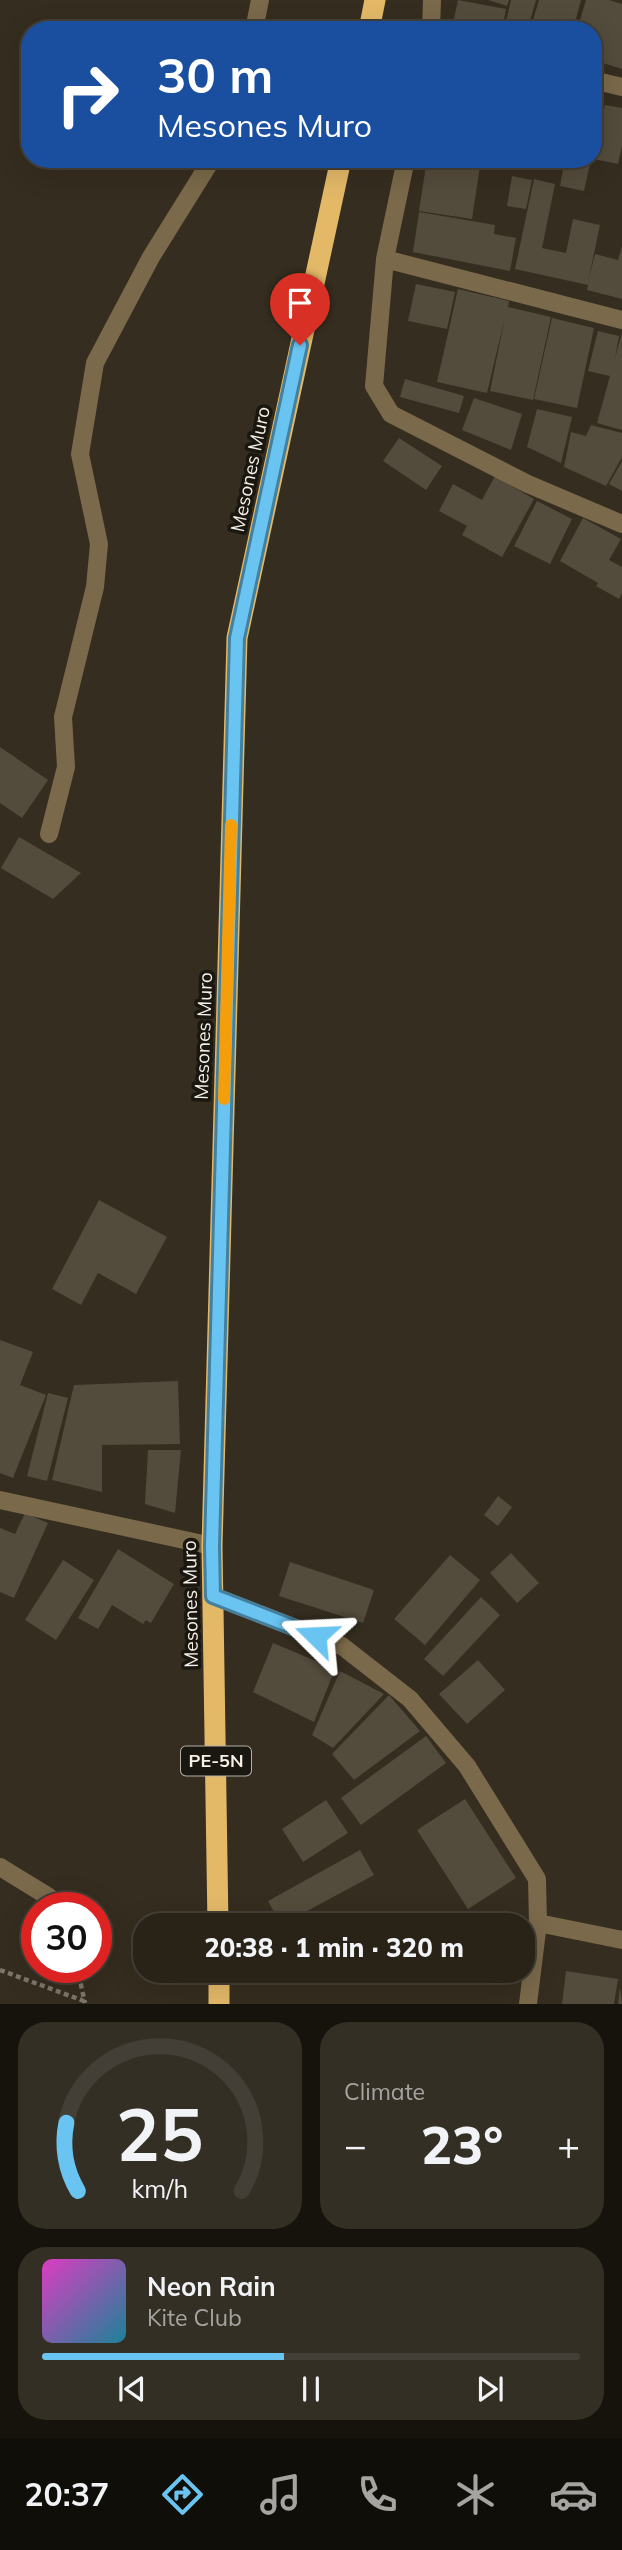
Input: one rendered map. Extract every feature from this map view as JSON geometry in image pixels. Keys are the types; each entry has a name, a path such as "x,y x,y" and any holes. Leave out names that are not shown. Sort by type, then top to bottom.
{"highway":[{"path":"371,21 375,0"},
{"name":"Mesones Muro","path":"218,1913 212,1546 237,638 339,168"},
{"path":"219,1983 219,2004"}],"street":[{"path":"256,21 260,0"},
{"path":"431,21 432,0"},
{"path":"602,82 622,87"},
{"path":"49,834 66,767 63,718 95,587 99,544 80,454 95,363 151,257 206,168"},
{"path":"404,168 385,260 374,386 391,414 527,484 622,524"},
{"path":"385,260 622,320"},
{"path":"0,1500 212,1546"},
{"path":"213,1596 342,1646 410,1699 467,1766 537,1879 538,1923 528,2004"},
{"path":"0,1867 41,1892"},
{"path":"538,1923 622,1940"}],"path":[{"path":"0,1970 85,2003"},
{"path":"81,1983 85,2003"}],"building":[{"path":"458,0 506,9 504,21 454,21"},
{"path":"488,0 509,0 507,6"},
{"path":"511,0 536,0 530,21 506,21"},
{"path":"539,0 581,0 575,21 533,21"},
{"path":"586,0 609,0 622,4 622,69 602,63 602,21 580,21"},
{"path":"605,105 622,108 622,146 618,164 602,161 602,118"},
{"path":"426,168 480,168 472,219 419,211"},
{"path":"563,168 589,168 584,191 560,186"},
{"path":"512,176 532,180 526,209 507,206"},
{"path":"534,179 555,184 542,248 566,253 573,219 600,225 588,282 595,254 618,260 622,246 622,299 587,290 588,285 515,269"},
{"path":"419,212 495,225 494,234 516,238 510,271 413,252"},
{"path":"416,284 455,292 447,329 408,321"},
{"path":"458,289 509,301 508,307 551,317 533,400 490,391 505,317 487,393 437,382"},
{"path":"552,318 594,328 577,408 534,399"},
{"path":"598,331 619,336 615,358 622,333 622,430 597,423 610,376 588,371"},
{"path":"405,379 464,396 459,413 400,397"},
{"path":"474,398 522,414 511,450 462,430"},
{"path":"537,409 572,417 561,463 527,447"},
{"path":"591,425 622,433 622,457 606,486 564,467 571,432 586,436"},
{"path":"399,438 442,466 426,490 383,461"},
{"path":"622,461 622,491 609,484"},
{"path":"495,476 534,499 502,557 462,535 467,526 439,511 453,484 482,500"},
{"path":"537,501 572,519 550,564 514,546"},
{"path":"583,518 621,539 609,560 622,567 622,593 619,599 560,561"},
{"path":"0,747 48,780 22,818 0,803"},
{"path":"19,837 81,873 53,899 1,868"},
{"path":"99,1200 167,1237 136,1294 98,1273 81,1305 52,1289"},
{"path":"0,1340 33,1352 20,1385 46,1395 13,1478 0,1473"},
{"path":"178,1381 180,1444 102,1445 102,1492 52,1480 74,1385"},
{"path":"48,1393 68,1398 47,1481 27,1476"},
{"path":"148,1450 181,1450 175,1513 145,1504"},
{"path":"498,1496 512,1507 498,1526 484,1515"},
{"path":"25,1513 48,1523 14,1598 0,1592 0,1528 15,1534"},
{"path":"118,1549 174,1584 151,1623 146,1620 143,1624 112,1605 98,1629 78,1618"},
{"path":"511,1553 539,1583 517,1603 490,1573"},
{"path":"450,1555 480,1580 425,1645 394,1619"},
{"path":"63,1560 94,1580 56,1640 25,1620"},
{"path":"290,1562 374,1590 363,1623 279,1596"},
{"path":"481,1597 500,1615 443,1676 424,1659"},
{"path":"273,1643 335,1669 314,1722 253,1692"},
{"path":"478,1660 505,1690 467,1724 439,1694"},
{"path":"340,1671 384,1694 333,1748 312,1735"},
{"path":"389,1695 420,1731 354,1780 332,1754"},
{"path":"426,1736 446,1763 361,1825 341,1798"},
{"path":"465,1799 516,1878 468,1909 417,1830"},
{"path":"326,1800 348,1833 303,1862 282,1829"},
{"path":"360,1850 374,1875 303,1913 274,1913 268,1901"},
{"path":"566,1971 618,1979 614,2004 562,2004"},
{"path":"620,1987 622,2004 618,2004"}],"slow traffic":[{"path":"224,1099 231,825"}],"route":[{"path":"300,345 237,638 212,1546 213,1596 316,1636"}]}
